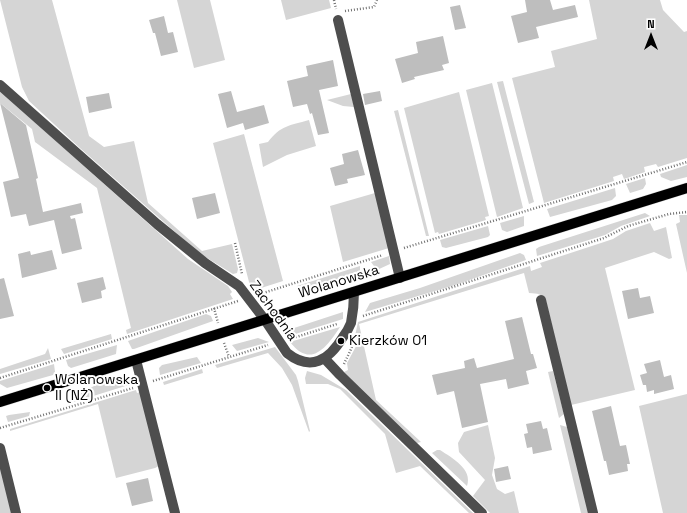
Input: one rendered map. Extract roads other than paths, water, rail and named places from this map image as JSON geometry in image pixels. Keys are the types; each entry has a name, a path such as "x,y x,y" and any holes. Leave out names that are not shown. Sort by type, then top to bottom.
{"main road":[{"name":"Wolanowska","path":"0,402 687,188"}],"street":[{"path":"339,14 400,278"},
{"name":"Zachodnia","path":"0,85 157,224 205,263 239,286 266,320 287,353 299,361 307,362 325,359"},
{"path":"354,292 354,310 350,325 336,348 325,359 340,376 482,513"},
{"path":"541,300 593,513"},
{"path":"136,360 175,513"},
{"path":"0,448 16,513"}],"place":[{"name":"Kierzków 01","path":"341,341"},
{"name":"Wolanowska II (NŻ)","path":"47,388"}]}
